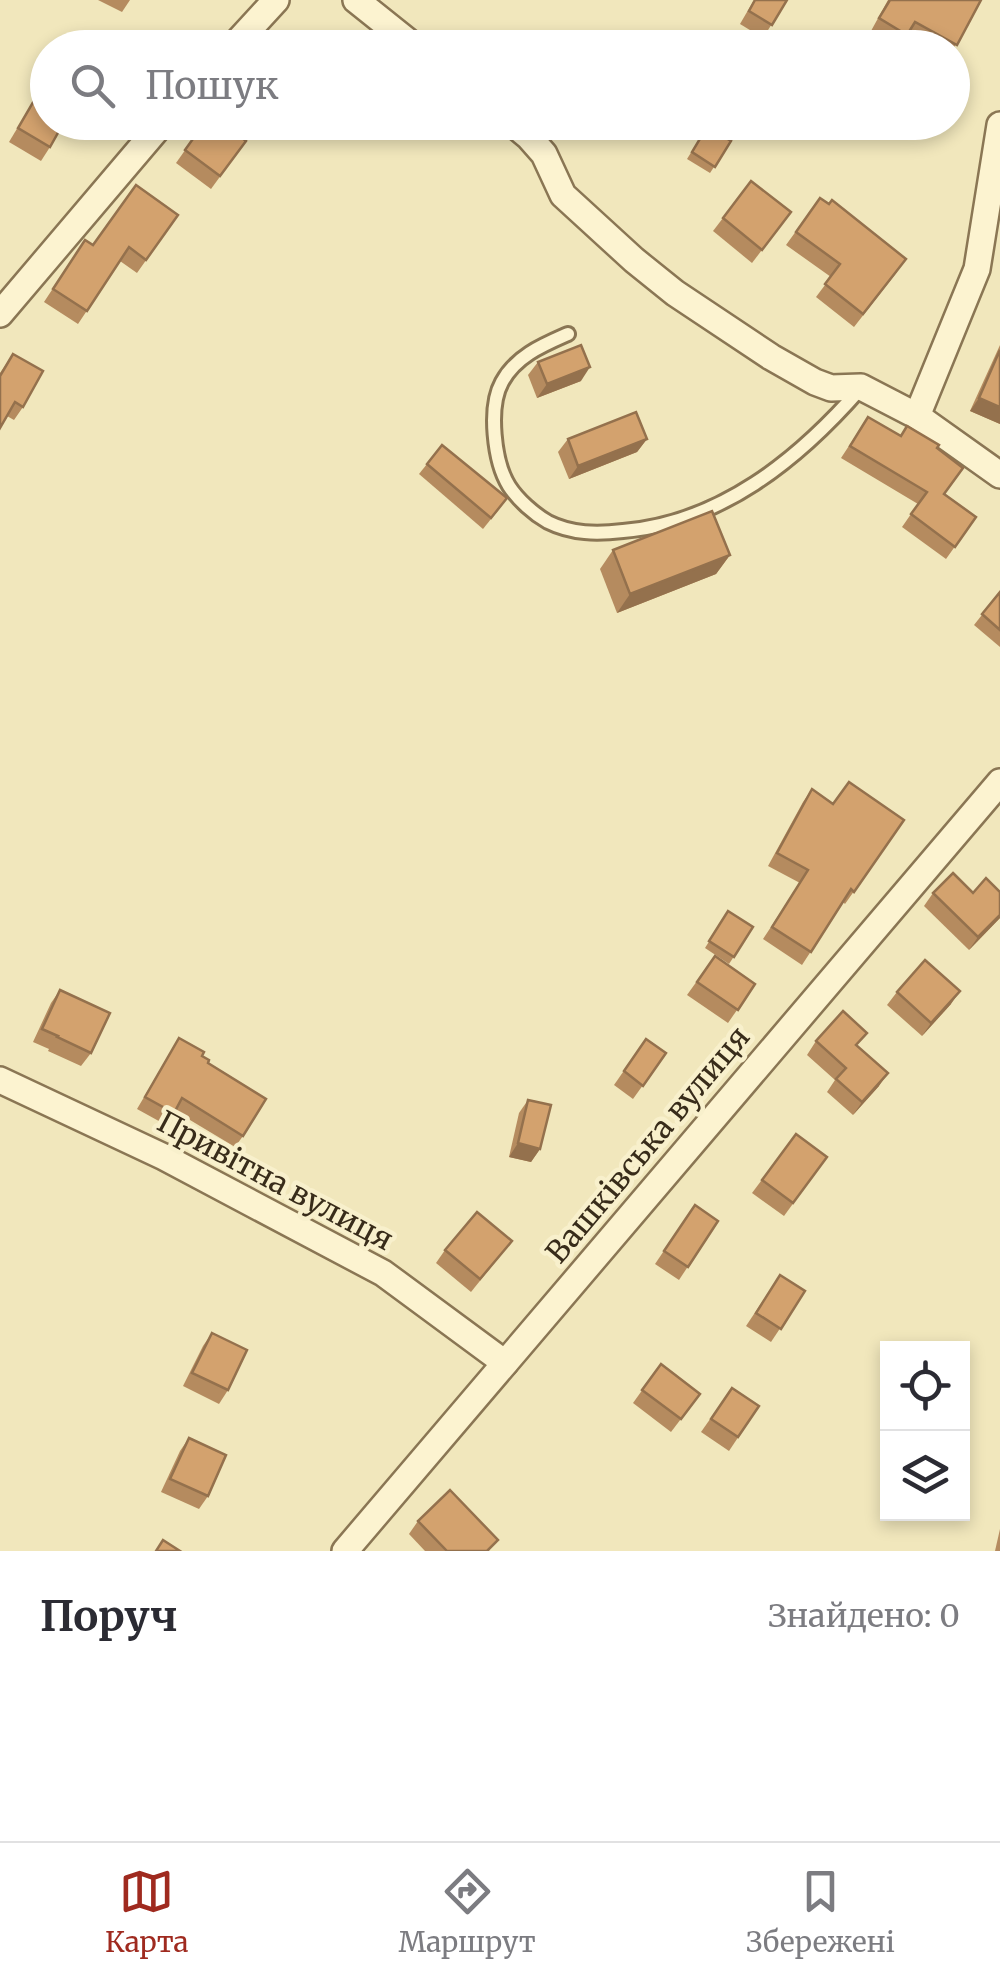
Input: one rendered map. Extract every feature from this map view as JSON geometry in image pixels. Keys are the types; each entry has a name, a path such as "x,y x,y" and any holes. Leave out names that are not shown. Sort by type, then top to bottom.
{"street":[{"path":"248,30 276,0"},
{"path":"356,0 394,30"},
{"path":"917,416 977,269 1000,126"},
{"path":"0,314 147,140"},
{"path":"532,140 544,154 563,194 675,293 815,382 830,388 861,387 917,416 1000,475"},
{"name":"Вашківська вулиця","path":"345,1551 1000,782"},
{"name":"Привітна вулиця","path":"0,1080 164,1157 384,1273 505,1363"}],"lane":[{"path":"568,334 532,350 500,384 494,434 507,483 522,502 548,522 589,534 638,530 706,512 770,475 830,424 861,387"}],"building":[{"path":"755,0 787,0 772,25 749,11"},
{"path":"890,0 981,0 965,30 930,30 915,22 910,30 899,30 879,18"},
{"path":"30,107 30,135 18,128"},
{"path":"192,140 246,141 220,176 185,150"},
{"path":"699,140 731,141 715,167 692,152"},
{"path":"751,181 791,212 762,250 723,218"},
{"path":"136,185 178,215 146,260 129,247 87,311 53,289 85,240 93,245"},
{"path":"820,198 829,204 832,200 906,259 863,314 825,284 840,264 796,232"},
{"path":"581,345 590,367 547,384 538,362"},
{"path":"1000,350 1000,407 979,398"},
{"path":"13,354 43,371 23,407 15,402 0,428 0,376"},
{"path":"636,412 647,439 578,466 568,439"},
{"path":"868,417 901,436 907,426 939,445 937,448 963,468 944,494 976,517 955,547 911,514 927,492 850,446"},
{"path":"442,445 507,498 491,518 427,464"},
{"path":"712,511 730,555 630,594 613,550"},
{"path":"1000,592 1000,630 982,614"},
{"path":"849,782 904,820 854,892 851,889 811,952 772,927 808,870 777,853 812,789 833,804"},
{"path":"953,873 973,893 986,878 1000,892 1000,915 978,937 933,893"},
{"path":"728,911 753,927 734,957 709,941"},
{"path":"715,956 755,984 738,1010 697,982"},
{"path":"925,960 960,991 931,1023 897,992"},
{"path":"60,990 110,1013 91,1053 42,1029"},
{"path":"843,1011 867,1033 856,1045 888,1073 862,1102 836,1079 846,1068 816,1041"},
{"path":"179,1038 204,1052 202,1056 208,1063 266,1099 243,1136 182,1098 174,1113 145,1097"},
{"path":"646,1039 666,1053 643,1086 624,1071"},
{"path":"528,1100 551,1105 540,1149 518,1143"},
{"path":"796,1134 827,1157 793,1203 762,1180"},
{"path":"695,1205 718,1221 688,1267 664,1251"},
{"path":"477,1212 512,1241 480,1279 445,1250"},
{"path":"780,1275 805,1291 781,1329 756,1313"},
{"path":"212,1333 247,1350 228,1390 192,1373"},
{"path":"661,1364 700,1394 681,1419 642,1390"},
{"path":"732,1388 759,1406 738,1437 711,1419"},
{"path":"189,1438 226,1455 208,1496 170,1479"},
{"path":"450,1490 498,1540 487,1551 447,1551 418,1521"},
{"path":"163,1540 180,1551 156,1551"}]}
